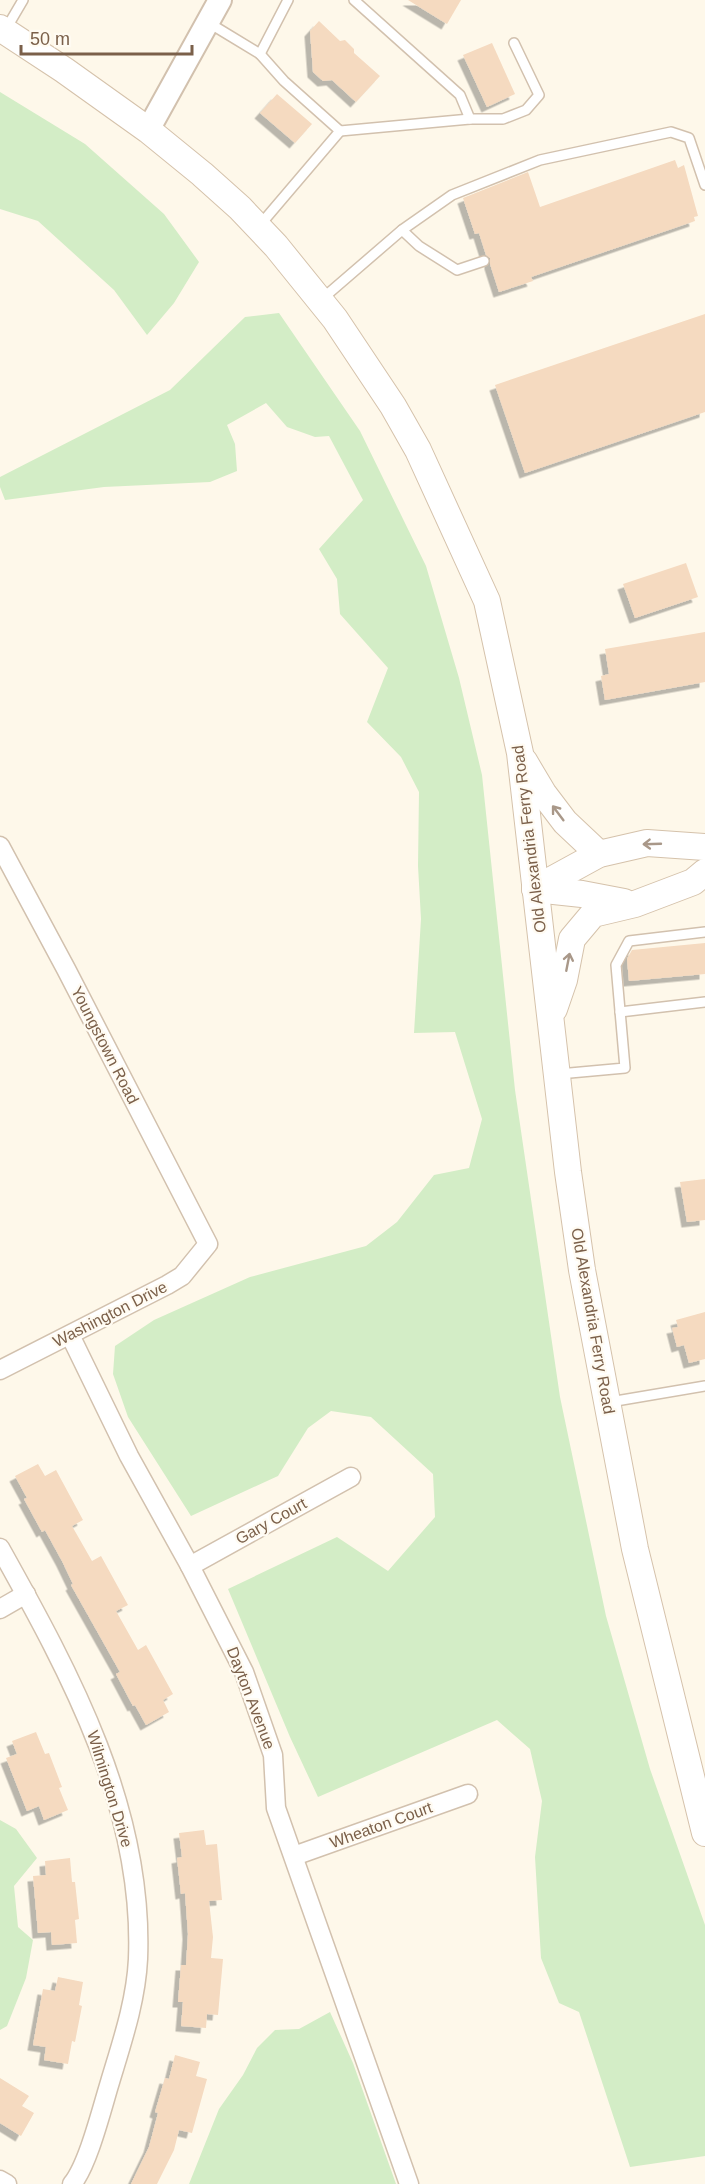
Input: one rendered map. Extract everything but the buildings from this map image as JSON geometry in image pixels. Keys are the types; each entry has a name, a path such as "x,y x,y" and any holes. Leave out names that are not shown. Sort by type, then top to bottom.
{"main road":[{"name":"Old Alexandria Ferry Road","path":"2,30 64,70 148,130 202,174 258,227 320,301 364,362 413,441 487,601 520,753 568,1172 581,1259 635,1549 705,1833"},
{"path":"520,753 543,793 566,822 599,854"},
{"path":"536,889 599,854 647,843 705,847"},
{"path":"551,1018 564,980 572,939 592,914 635,904 693,882 705,872"},
{"path":"536,889 582,894 635,904"}],"street":[{"path":"148,130 220,0"},
{"name":"Youngstown Road","path":"0,846 208,1244"},
{"name":"Washington Drive","path":"0,1370 182,1276 208,1244"},
{"name":"Dayton Avenue","path":"70,1335 129,1456 230,1641 261,1716 275,1763 276,1809 409,2184"},
{"name":"Gary Court","path":"190,1566 351,1477"},
{"name":"Wilmington Drive","path":"0,1548 86,1713 105,1762 126,1831 136,1893 138,1959 135,1988 126,2031 92,2140 72,2184"},
{"path":"0,1609 26,1594"},
{"name":"Wheaton Court","path":"294,1856 468,1794"},
{"path":"0,2180 7,2184"}],"lane":[{"path":"2,30 24,0"},
{"path":"260,54 288,0"},
{"path":"354,0 460,95 470,119"},
{"path":"209,23 260,54 284,81 340,131"},
{"path":"258,227 340,131 470,119 503,119 526,110 539,95 514,43"},
{"path":"320,301 402,230 452,195 540,160 671,132 689,138 705,185"},
{"path":"402,230 418,246 457,270 484,261"},
{"path":"557,1074 625,1068 616,965 629,941 705,932"},
{"path":"620,1012 705,1002"},
{"path":"607,1403 705,1386"}],"green space":[{"path":"0,92 85,144 164,214 199,262 174,303 147,335 114,290 38,221 0,209"},
{"path":"279,313 360,431 426,566 459,678 482,775 515,1090 560,1397 606,1616 650,1769 705,1925 705,2156 630,2167 579,2012 559,2003 541,1958 535,1857 542,1801 530,1749 497,1720 318,1797 290,1737 228,1589 337,1537 388,1571 435,1517 433,1474 371,1417 331,1411 308,1428 278,1476 191,1516 128,1417 113,1374 115,1346 154,1320 250,1277 366,1246 397,1222 434,1175 469,1168 482,1119 455,1032 414,1033 421,919 418,866 419,792 401,757 367,722 388,668 340,614 337,579 319,549 363,500 329,436 315,437 287,427 266,403 227,425 235,444 237,471 210,482 104,487 5,500 0,487 0,477 170,390 245,317"},
{"path":"0,1820 16,1829 37,1858 14,1886 18,1927 33,1940 26,1978 7,2026 0,2030"},
{"path":"330,2012 353,2063 396,2184 189,2184 219,2109 243,2075 257,2048 275,2030 299,2029"}]}
